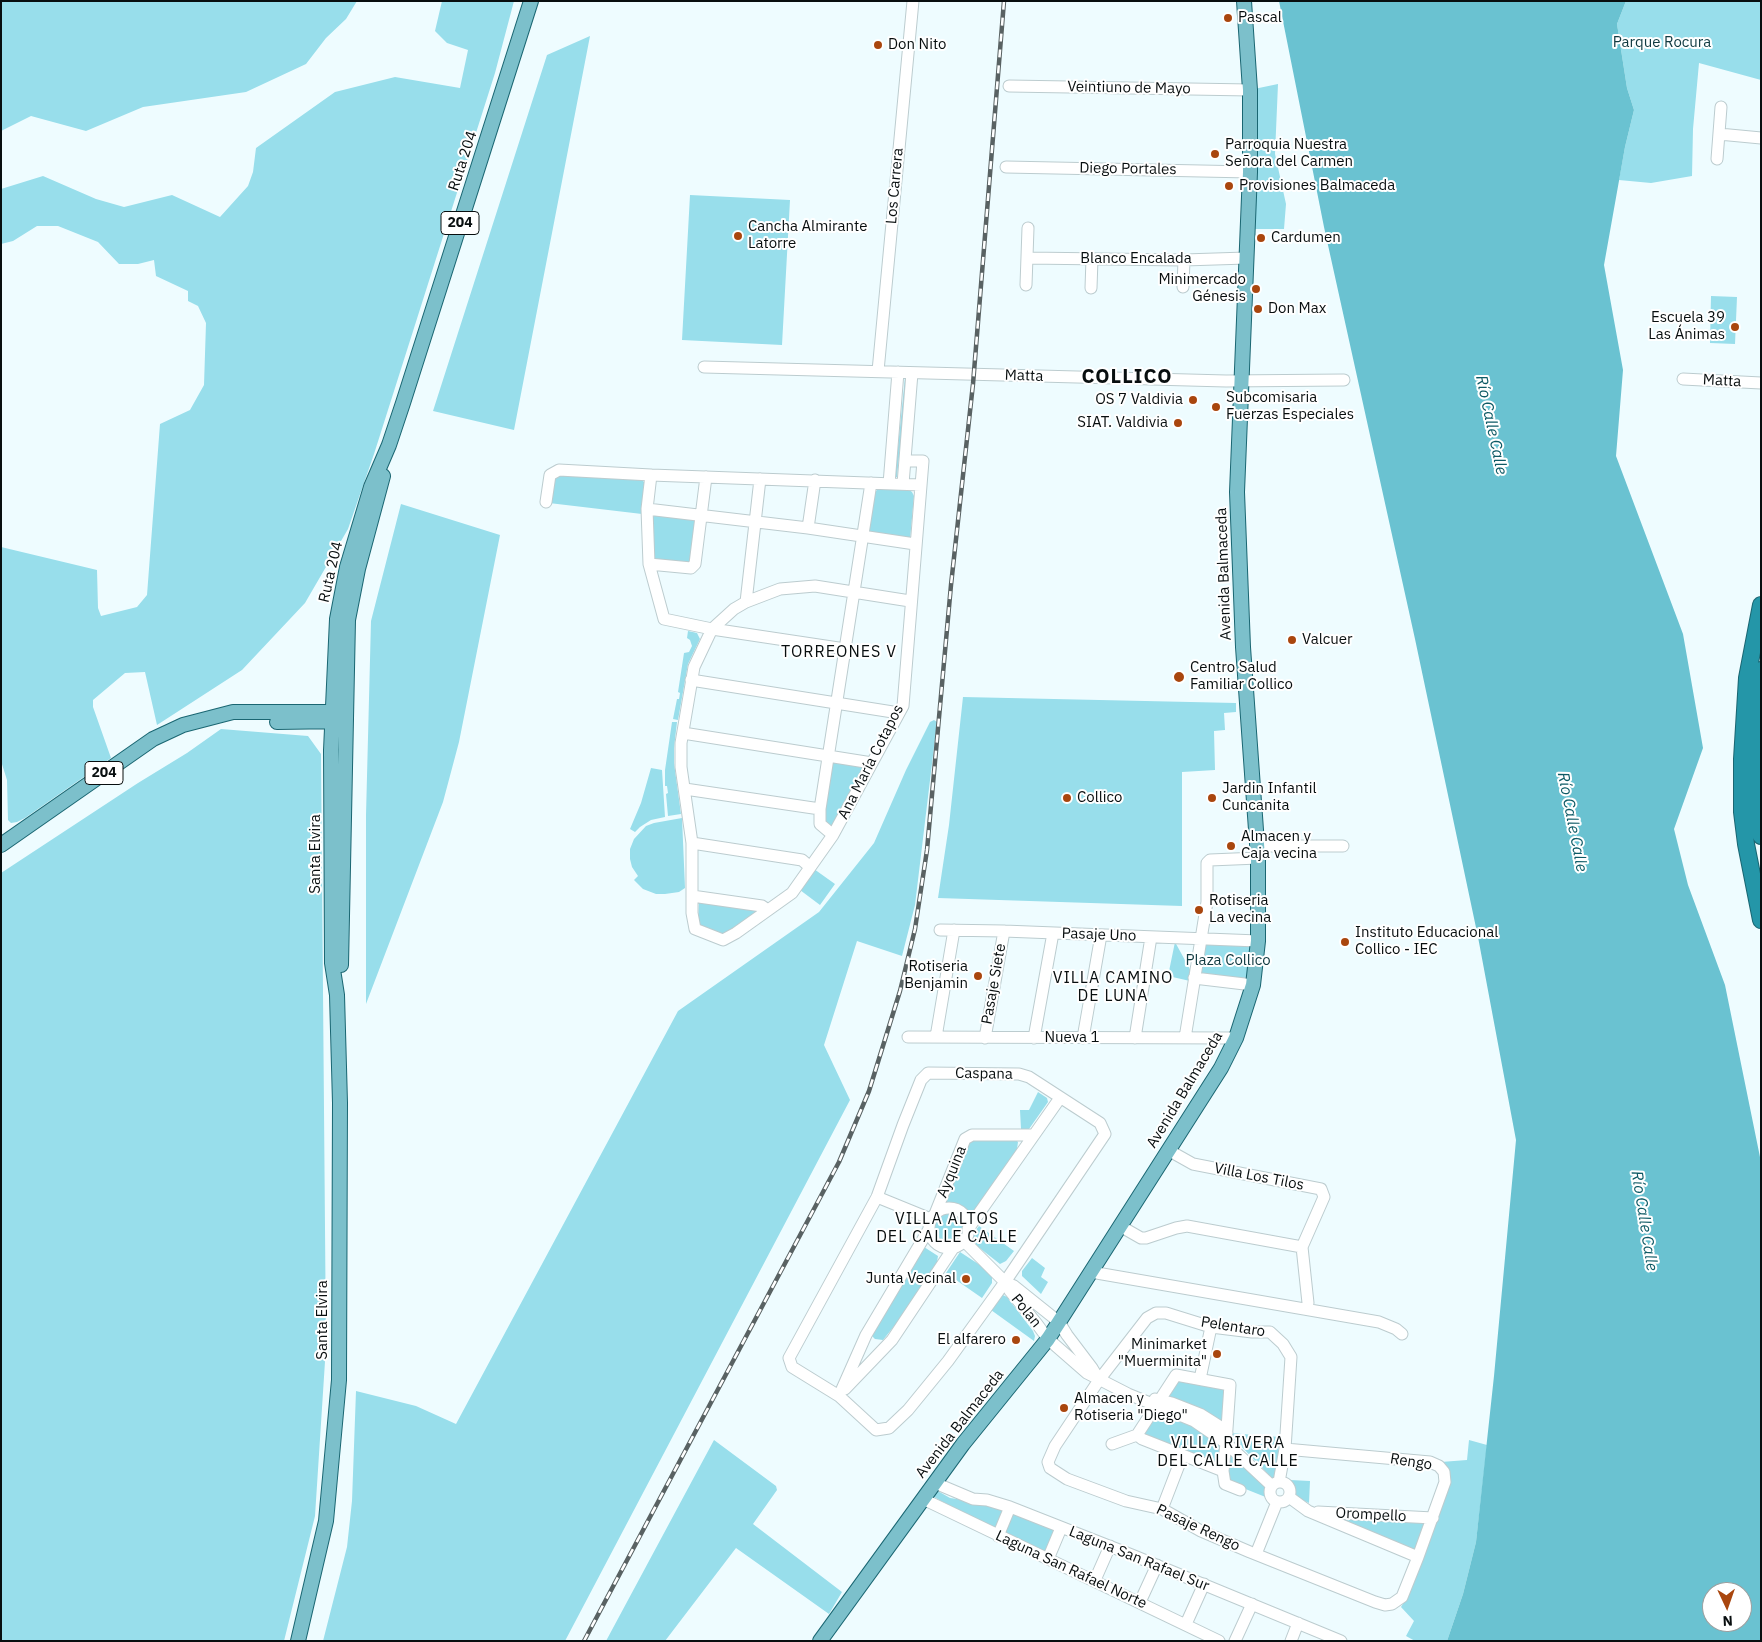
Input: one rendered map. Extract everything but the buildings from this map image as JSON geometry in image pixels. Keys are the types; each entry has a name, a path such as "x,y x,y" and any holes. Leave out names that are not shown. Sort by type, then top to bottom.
{"highway":[{"path":"1760,828 1742,732 1751,652 1761,605"},
{"path":"1761,670 1754,733 1752,781 1742,812 1746,844 1761,920"}],"main road":[{"name":"Ruta 204","path":"332,717 337,619 347,567 371,487 389,445 531,1"},
{"name":"Avenida Balmaceda","path":"820,1641 963,1444 1048,1340 1221,1068 1236,1038 1254,985 1258,941 1258,852 1243,647 1237,492 1250,172 1250,90 1244,1"},
{"name":"Ruta 204","path":"346,717 348,620 358,569 381,487 389,445"},
{"path":"313,712 322,704 333,682"},
{"name":"204","path":"1,844 158,736 183,725 233,712 313,712 332,717"},
{"name":"Santa Elvira","path":"298,1641 326,1520 339,1380 340,1103 337,995 332,963 332,717"},
{"name":"204","path":"214,718 297,722 346,717"},
{"name":"Santa Elvira","path":"337,995 342,963 346,717"},
{"path":"297,722 309,724 319,730 327,739 331,750"}],"street":[{"name":"Los Carrera","path":"878,371 913,1"},
{"name":"Veintiuno de Mayo","path":"1009,86 1250,90"},
{"path":"1717,159 1721,108"},
{"path":"1719,134 1761,138"},
{"name":"Diego Portales","path":"1006,167 1250,172"},
{"path":"1026,285 1028,228"},
{"name":"Blanco Encalada","path":"1027,258 1184,260 1246,258"},
{"path":"1091,288 1092,259"},
{"path":"1184,260 1184,287"},
{"name":"Matta","path":"704,367 1242,381 1344,380"},
{"path":"889,484 898,372"},
{"path":"903,484 912,373"},
{"name":"Matta","path":"1683,379 1761,383"},
{"name":"Ana María Cotapos","path":"692,896 694,929 723,940 736,933 792,893 833,835 903,706 910,601 923,461 905,461"},
{"path":"546,502 550,475 559,470 871,484 921,484"},
{"path":"651,475 647,510 649,564 664,620 845,649"},
{"path":"649,564 691,568 695,564 706,477"},
{"path":"746,602 760,479"},
{"path":"808,528 815,480"},
{"path":"833,835 820,824 820,809 871,484"},
{"path":"647,510 755,521 915,544"},
{"path":"768,910 762,906 692,896 692,843 681,767 682,733 694,668 712,629 734,609 746,602 780,589 815,586 910,601"},
{"path":"691,680 899,713"},
{"path":"682,733 872,763"},
{"path":"685,789 820,809"},
{"path":"692,843 802,860 810,867"},
{"path":"1185,1038 1207,902 1207,863 1210,860 1258,852 1343,846"},
{"name":"Pasaje Uno","path":"940,930 1258,941"},
{"path":"936,1037 954,930"},
{"name":"Pasaje Siete","path":"985,1038 1004,931"},
{"path":"1034,1038 1053,933"},
{"path":"1083,1038 1101,935"},
{"path":"1135,1038 1151,937"},
{"path":"1194,978 1254,985"},
{"name":"Nueva 1","path":"908,1037 1236,1038"},
{"name":"Caspana","path":"928,1073 1019,1074 1029,1078 1100,1123 1105,1134 1005,1282 948,1361 908,1410 889,1428 876,1430 839,1396 792,1367 788,1358 877,1198 921,1080 928,1073"},
{"path":"839,1396 892,1340 1060,1098"},
{"name":"Ayquina","path":"839,1396 866,1336 932,1221 965,1140 972,1135 1034,1135"},
{"name":"Villa Los Tilos","path":"1168,1150 1192,1164 1321,1189 1324,1197 1302,1247 1308,1303"},
{"name":"Polan","path":"877,1198 932,1221"},
{"name":"Polan","path":"968,1229 965,1216 960,1212 947,1208 932,1221 932,1238 942,1247 959,1244 1005,1282 1014,1286 1059,1322"},
{"path":"1120,1226 1141,1238 1187,1226 1302,1247"},
{"path":"1091,1272 1379,1322 1396,1329 1402,1334"},
{"name":"Polan","path":"1005,1282 1048,1340"},
{"name":"Pelentaro","path":"1099,1380 1147,1318 1156,1313 1166,1313 1211,1327 1252,1332 1270,1332 1283,1344 1291,1357 1285,1449 1275,1484"},
{"path":"1059,1322 1099,1380"},
{"path":"1200,1379 1211,1327"},
{"path":"866,1336 884,1348"},
{"name":"Orompello","path":"1048,1340 1087,1373 1099,1380 1128,1394 1158,1403 1227,1438 1275,1484 1287,1486 1290,1491 1288,1497 1308,1511 1418,1557"},
{"path":"1112,1444 1137,1435 1176,1375 1230,1385 1223,1471 1225,1484 1240,1490"},
{"name":"Pasaje Rengo","path":"1099,1380 1052,1451 1048,1462 1050,1468 1067,1478 1126,1501 1162,1509 1201,1531 1384,1605 1392,1604 1402,1597 1418,1557"},
{"path":"1137,1435 1142,1439 1182,1456 1223,1471"},
{"name":"Rengo","path":"1285,1449 1430,1462 1439,1466 1444,1472 1445,1482 1418,1557"},
{"path":"1162,1509 1182,1456"},
{"name":"Laguna San Rafael Sur","path":"935,1483 973,1499 987,1500 1010,1507 1341,1641"},
{"name":"Orompello","path":"1275,1484 1270,1496 1277,1502"},
{"path":"1256,1554 1277,1502 1284,1501 1288,1497"},
{"name":"Laguna San Rafael Norte","path":"923,1499 998,1536 1096,1580 1219,1641"},
{"path":"998,1536 1010,1507"},
{"name":"Orompello","path":"1308,1511 1433,1518"},
{"path":"1048,1559 1061,1528"},
{"path":"1096,1580 1110,1546"},
{"path":"1140,1602 1157,1565"},
{"path":"1186,1624 1204,1584"},
{"path":"1235,1641 1252,1604"},
{"path":"1291,1641 1298,1623"}],"green space":[{"path":"1,1 357,1 346,19 326,38 306,64 246,92 143,107 86,131 31,116 1,131"},
{"path":"442,1 514,1 495,73 374,454 348,529 305,603 242,670 157,725 145,672 125,673 93,700 93,707 111,758 25,818 11,823 8,820 7,780 1,761 1,547 97,570 98,608 101,616 137,607 147,595 160,424 190,410 204,385 206,323 198,306 188,301 188,291 156,276 154,260 138,264 119,264 98,242 58,226 37,226 13,241 1,244 1,189 43,176 96,199 124,207 172,195 220,217 248,186 253,172 256,148 335,92 395,77 460,88 468,50 447,43 435,31"},
{"name":"Parque Rocura","path":"1626,1 1761,1 1761,80 1699,63 1693,129 1692,176 1651,183 1619,180 1634,110 1627,88 1617,24"},
{"path":"590,36 514,430 433,411 547,55"},
{"path":"1278,84 1275,154 1286,204 1284,229 1250,229 1254,89"},
{"name":"Cancha Almirante Latorre","path":"690,195 790,200 782,345 682,340"},
{"path":"1711,296 1737,297 1735,344 1710,343"},
{"path":"905,377 907,377 897,477 895,477"},
{"path":"559,474 640,478 646,484 642,514 549,503 553,479"},
{"path":"878,489 908,489 912,492 914,496 910,540 867,535 873,494"},
{"path":"401,504 500,535 459,742 443,802 366,1004 366,815 371,621"},
{"path":"656,514 697,519 691,566 654,562 650,520"},
{"path":"688,631 697,633 700,639 688,664 678,720 673,719 680,693 678,692 684,653 689,652 692,646 687,638"},
{"name":"Collico","path":"963,697 1236,703 1236,712 1224,713 1225,730 1214,731 1215,770 1182,772 1182,906 938,898 949,825"},
{"path":"934,720 937,722 915,905 902,956 857,941 824,1045 850,1100 565,1641 323,1641 347,1547 352,1501 356,1391 416,1406 456,1424 678,1011 819,912 874,843 906,770 930,722"},
{"path":"672,722 677,722 674,763 681,814 668,816 665,770"},
{"path":"221,729 308,736 321,754 326,1346 315,1516 284,1641 1,1641 1,873"},
{"path":"831,760 866,765 835,825 828,825 824,821"},
{"path":"651,768 662,770 665,817 651,820 635,832 630,829 641,803"},
{"path":"682,818 685,888 679,892 665,894 656,894 643,889 634,880 638,876 632,867 630,859 630,849 634,839 646,826"},
{"path":"814,869 835,884 820,905 800,890"},
{"path":"699,900 762,910 726,935 700,928 698,923"},
{"name":"Plaza Collico","path":"1205,941 1251,943 1253,979 1200,976"},
{"path":"1175,942 1192,973 1190,981 1168,976"},
{"path":"1038,1092 1047,1098 1048,1102 1029,1129 1021,1129 1020,1110 1029,1110"},
{"path":"1014,1138 1018,1142 1017,1149 971,1216 967,1217 961,1211 942,1203 965,1139"},
{"path":"948,1214 954,1215 962,1223 962,1235 954,1243 948,1244 942,1243 934,1235 933,1229 934,1223 942,1215"},
{"path":"979,1226 1014,1251 1006,1261 1000,1264 972,1242 971,1236"},
{"path":"924,1247 938,1256 937,1262 899,1320 883,1340 875,1339 872,1336 873,1330"},
{"path":"960,1252 983,1267 992,1277 992,1283 982,1298 946,1273"},
{"path":"1032,1258 1045,1268 1041,1277 1048,1282 1041,1294 1022,1276 1022,1271"},
{"path":"1003,1295 1007,1297 1033,1331 1034,1341 991,1310"},
{"path":"1178,1380 1226,1388 1224,1427 1166,1400"},
{"path":"1157,1410 1185,1420 1222,1444 1220,1468 1141,1433"},
{"path":"1230,1433 1279,1437 1277,1477 1274,1480 1233,1438"},
{"path":"714,1440 776,1486 777,1490 753,1524 842,1592 829,1614 736,1548 665,1641 606,1641"},
{"path":"1469,1440 1487,1445 1476,1542 1463,1594 1447,1641 1415,1641 1406,1636 1414,1621 1401,1607 1410,1592 1450,1482 1441,1462 1467,1460"},
{"path":"1233,1453 1267,1488 1268,1498 1228,1482 1229,1456"},
{"path":"1290,1480 1310,1481 1309,1503 1296,1497 1295,1486"},
{"path":"936,1490 950,1498 986,1503 1054,1529 1055,1533 1048,1549 1043,1552 941,1501 931,1495"},
{"path":"1338,1515 1422,1520 1425,1525 1417,1550 1413,1552 1336,1520"}],"water":[{"name":"Río Calle Calle","path":"1279,1 1626,1 1617,24 1627,88 1634,110 1625,147 1604,265 1623,370 1616,456 1683,634 1703,748 1674,829 1688,885 1725,985 1761,1162 1761,1641 1447,1641 1463,1594 1476,1542 1516,1140 1478,937 1415,639 1324,227"}],"railway":[{"path":"584,1641 839,1162 869,1091 900,991 915,929 927,850 951,585 973,384 1004,1"}],"place":[{"name":"Pascal","path":"1228,18"},
{"name":"Don Nito","path":"878,45"},
{"name":"Parroquia Nuestra Señora del Carmen","path":"1215,154"},
{"name":"Provisiones Balmaceda","path":"1229,186"},
{"name":"Cancha Almirante Latorre","path":"738,236"},
{"name":"Cardumen","path":"1261,238"},
{"name":"Minimercado Génesis","path":"1256,289"},
{"name":"Don Max","path":"1258,309"},
{"name":"Escuela 39 Las Ánimas","path":"1735,327"},
{"name":"OS 7 Valdivia","path":"1193,400"},
{"name":"Subcomisaria Fuerzas Especiales","path":"1216,407"},
{"name":"SIAT. Valdivia","path":"1178,423"},
{"name":"Valcuer","path":"1292,640"},
{"name":"Centro Salud Familiar Collico","path":"1179,677"},
{"name":"Collico","path":"1067,798"},
{"name":"Jardin Infantil Cuncanita","path":"1212,798"},
{"name":"Almacen y Caja vecina","path":"1231,846"},
{"name":"Rotiseria La vecina","path":"1199,910"},
{"name":"Instituto Educacional Collico - IEC","path":"1345,942"},
{"name":"Rotiseria Benjamin","path":"978,976"},
{"name":"Junta Vecinal","path":"966,1279"},
{"name":"El alfarero","path":"1016,1340"},
{"name":"Minimarket \"Muerminita\"","path":"1217,1354"},
{"name":"Almacen y Rotiseria \"Diego\"","path":"1064,1408"}],"district":[{"name":"COLLICO","path":"1127,377"},
{"name":"TORREONES V","path":"839,652"},
{"name":"VILLA CAMINO DE LUNA","path":"1113,987"},
{"name":"VILLA ALTOS DEL CALLE CALLE","path":"947,1228"},
{"name":"VILLA RIVERA DEL CALLE CALLE","path":"1228,1452"}]}
